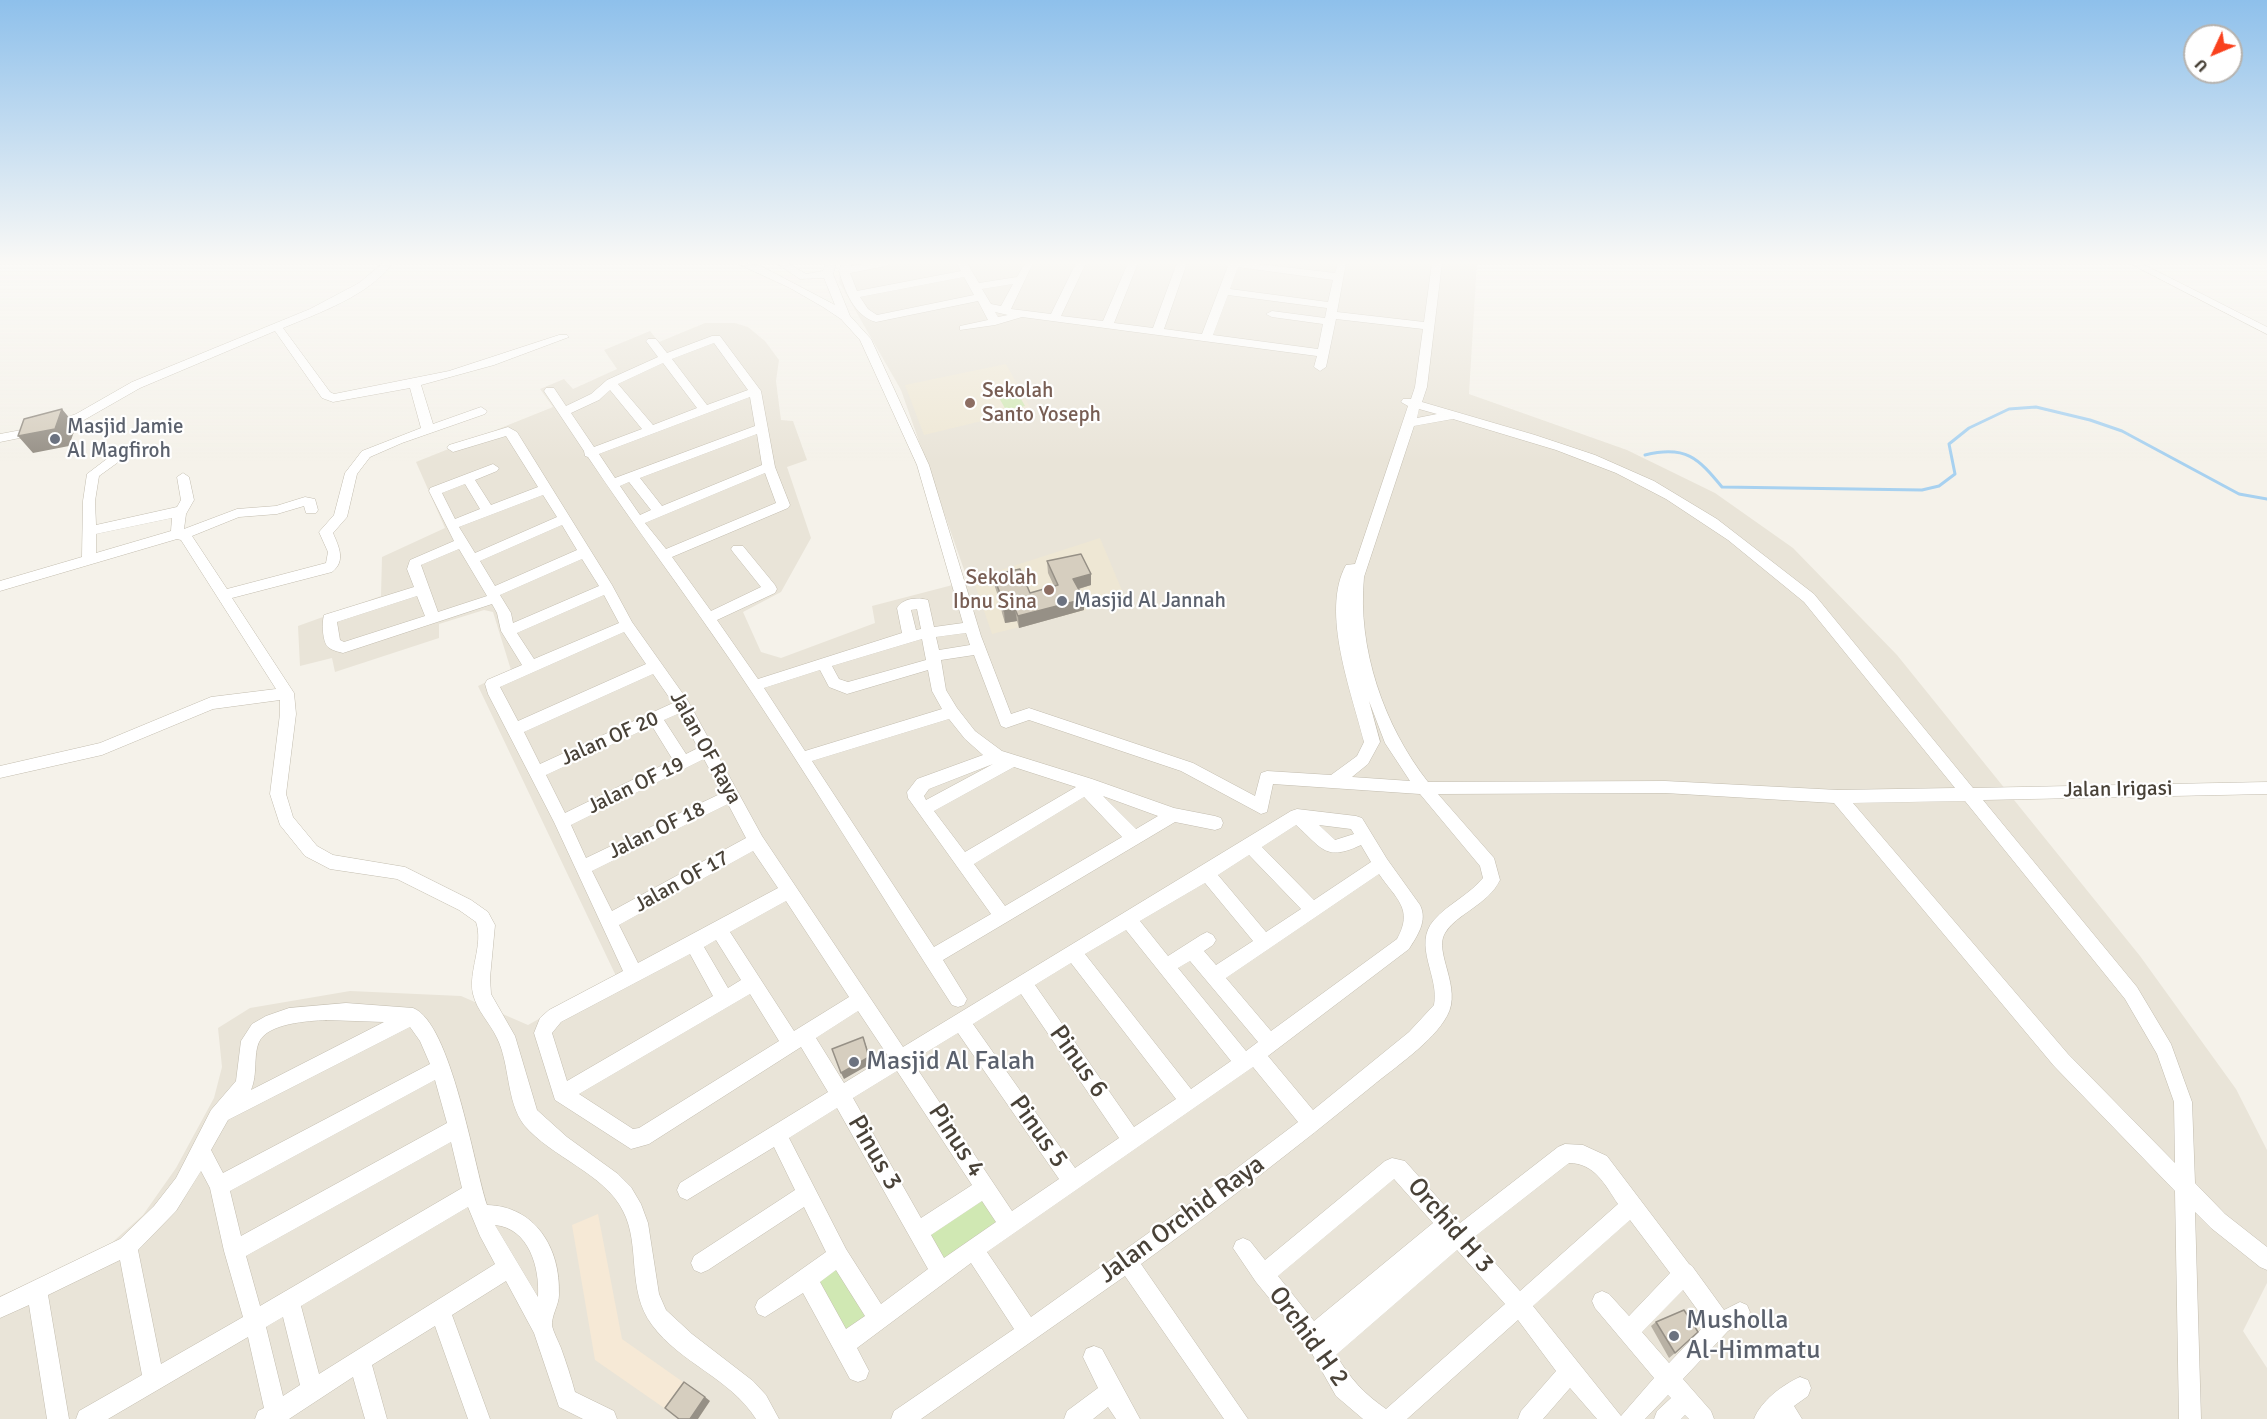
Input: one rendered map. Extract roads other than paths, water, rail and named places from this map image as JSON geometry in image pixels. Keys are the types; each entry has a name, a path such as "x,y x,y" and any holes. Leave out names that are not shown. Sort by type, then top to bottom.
{"street":[{"path":"0,438 66,423 136,385 272,329"},
{"path":"279,329 326,395 333,398 415,384 520,354 563,337"},
{"path":"824,665 834,683 847,688 933,660 978,649 923,465 865,339 856,329"},
{"path":"1152,329 1323,353"},
{"path":"1207,337 1210,329"},
{"path":"1320,367 1328,329"},
{"path":"1424,329 1410,423 1364,555 1355,592 1357,633 1368,678 1397,750 1424,788"},
{"path":"1335,781 1363,760 1370,749 1372,734 1345,636 1344,589 1412,404 1421,387 1425,329"},
{"path":"565,411 595,397 611,383 664,358 716,338 755,391 769,467 783,505 664,555"},
{"path":"652,341 705,410"},
{"path":"611,383 651,431"},
{"path":"415,384 428,429"},
{"path":"1421,387 1455,415"},
{"path":"550,391 565,411 589,453 737,659 958,999"},
{"path":"589,453 755,391"},
{"path":"1412,404 1455,415 1596,461 1649,484 1712,521 1760,556 1809,597 2130,993 2165,1050 2182,1102 2186,1189 2190,1419"},
{"path":"223,596 332,565 335,552 326,532 340,517 349,479 355,466 366,454 481,411"},
{"path":"1410,423 1455,415"},
{"path":"612,484 763,427"},
{"name":"Jalan OF Raya","path":"453,448 508,431 513,435 607,588 627,625 683,705 756,841 833,954 860,1000 901,1058"},
{"path":"88,558 89,501 93,474 113,460 117,454"},
{"path":"637,521 769,467"},
{"path":"493,468 435,492 451,525 504,613 508,631 531,666"},
{"path":"183,477 189,500 179,514 180,534 194,548 287,693 288,714 278,794 286,820 311,851 330,862 399,872 465,905 482,917 486,925 481,978 482,994 506,1036 530,1117 623,1192 633,1209 639,1226 649,1293 658,1316 674,1332 746,1390 768,1419"},
{"path":"632,477 660,512"},
{"path":"468,478 487,510"},
{"path":"451,525 545,489"},
{"path":"0,586 88,558 180,534 237,513 277,510 305,501 310,502 311,510"},
{"path":"89,531 128,521 154,519 183,510"},
{"path":"473,559 564,519"},
{"path":"433,618 420,590 414,568 416,563 428,555 463,542"},
{"path":"709,618 770,589 738,549"},
{"path":"420,590 329,619 333,643 343,648 494,596 585,552"},
{"path":"508,631 607,588"},
{"path":"910,636 904,608 907,605 921,603 924,605 939,691 970,735 997,756 1173,815 1215,823"},
{"path":"627,625 492,684 495,694 562,822 633,974"},
{"path":"753,686 910,636 972,627"},
{"name":"Jalan Irigasi","path":"978,649 1006,722 1029,714 1187,767 1260,807 1267,777 1424,788 1665,786 1838,797 2267,788"},
{"path":"515,729 657,666"},
{"path":"0,772 102,749 211,704 287,693"},
{"name":"Jalan OF 20","path":"537,772 683,705"},
{"path":"803,758 952,712"},
{"path":"655,719 683,763"},
{"path":"1370,749 1397,750"},
{"name":"Jalan OF 19","path":"562,822 709,750"},
{"path":"997,756 917,787 915,792 916,798 1002,915"},
{"path":"925,808 1014,760"},
{"path":"1089,787 1134,838"},
{"path":"964,861 1089,787"},
{"name":"Jalan Orchid Raya","path":"902,1419 1127,1261 1312,1124 1438,1016 1445,1002 1432,941 1434,933 1439,926 1481,893 1492,880 1492,873 1488,863 1424,788"},
{"name":"Jalan OF 18","path":"582,868 732,795"},
{"path":"1838,797 2061,1060 2218,1221 2267,1260"},
{"path":"931,958 1173,815"},
{"path":"1297,816 1332,847 1337,848 1365,836"},
{"path":"687,1190 1297,816 1356,823 1381,864 1414,910 1410,936 1395,950 1270,1043 975,1251 941,1272 844,1344"},
{"name":"Jalan OF 17","path":"608,922 756,841"},
{"path":"1250,846 1312,909"},
{"path":"1213,977 1381,864"},
{"path":"1207,873 1264,943"},
{"path":"788,891 693,944 633,974 546,1024 543,1032 562,1094 631,1140 642,1137 860,1000"},
{"path":"1129,921 1249,1058 1312,1124"},
{"name":"Pinus 3","path":"720,929 752,983 841,1096 941,1272"},
{"path":"1167,967 1207,940"},
{"path":"693,944 725,1000"},
{"path":"1192,950 1270,1043"},
{"path":"1073,952 1188,1100"},
{"path":"562,1094 752,983"},
{"name":"Pinus 6","path":"1023,983 1132,1140"},
{"path":"0,1308 127,1245 165,1210 202,1150 219,1116 244,1084 252,1035 284,1016 302,1013 413,1016 428,1038 440,1068 480,1214 507,1269 541,1325 571,1409 606,1419"},
{"path":"219,1116 413,1016"},
{"name":"Pinus 5","path":"961,1022 1073,1182"},
{"name":"Pinus 4","path":"901,1058 1010,1225"},
{"path":"219,1186 440,1068"},
{"path":"234,1251 457,1128"},
{"path":"778,1135 839,1256 879,1319"},
{"path":"202,1150 219,1186 234,1251 254,1320 273,1417 312,1390 507,1269"},
{"path":"1318,1344 1453,1229 1565,1154 1575,1153 1600,1163 1721,1324"},
{"name":"Orchid H 3","path":"1263,1275 1392,1168 1398,1168 1520,1306 1570,1372 1611,1419"},
{"path":"919,1231 986,1187"},
{"path":"87,1419 474,1192"},
{"path":"702,1263 807,1194"},
{"path":"1391,1419 1632,1205"},
{"path":"480,1214 508,1217 520,1224 540,1250 547,1267 549,1294 541,1325"},
{"path":"127,1245 154,1380"},
{"name":"Orchid H 2","path":"1243,1248 1318,1344 1344,1388 1360,1404 1381,1419"},
{"path":"975,1251 1028,1332"},
{"path":"765,1307 839,1256"},
{"path":"1127,1261 1237,1419"},
{"path":"1628,1332 1684,1273"},
{"path":"807,1279 858,1371"},
{"path":"37,1290 58,1419"},
{"path":"1602,1301 1703,1419"},
{"path":"290,1302 312,1390"},
{"path":"441,1312 479,1419"},
{"path":"1630,1419 1721,1324 1740,1312"},
{"path":"1094,1357 1111,1391 1129,1419"},
{"path":"360,1362 376,1419"},
{"path":"1529,1419 1570,1372"},
{"path":"1778,1414 1800,1388"},
{"path":"1075,1419 1111,1391"},
{"path":"1665,1419 1686,1398"}],"waterway":[{"path":"1645,455 1671,452 1690,456 1706,468 1722,487 1922,490 1939,486 1955,474 1949,444 1969,428 2009,409 2036,407 2090,420 2122,431 2239,494 2267,499"}],"place":[{"name":"Sekolah Santo Yoseph","path":"970,403"},
{"name":"Masjid Jamie Al Magfiroh","path":"55,439"},
{"name":"Sekolah Ibnu Sina","path":"1049,590"},
{"name":"Masjid Al Jannah","path":"1062,601"},
{"name":"Masjid Al Falah","path":"854,1062"},
{"name":"Musholla Al-Himmatu","path":"1674,1336"}]}
